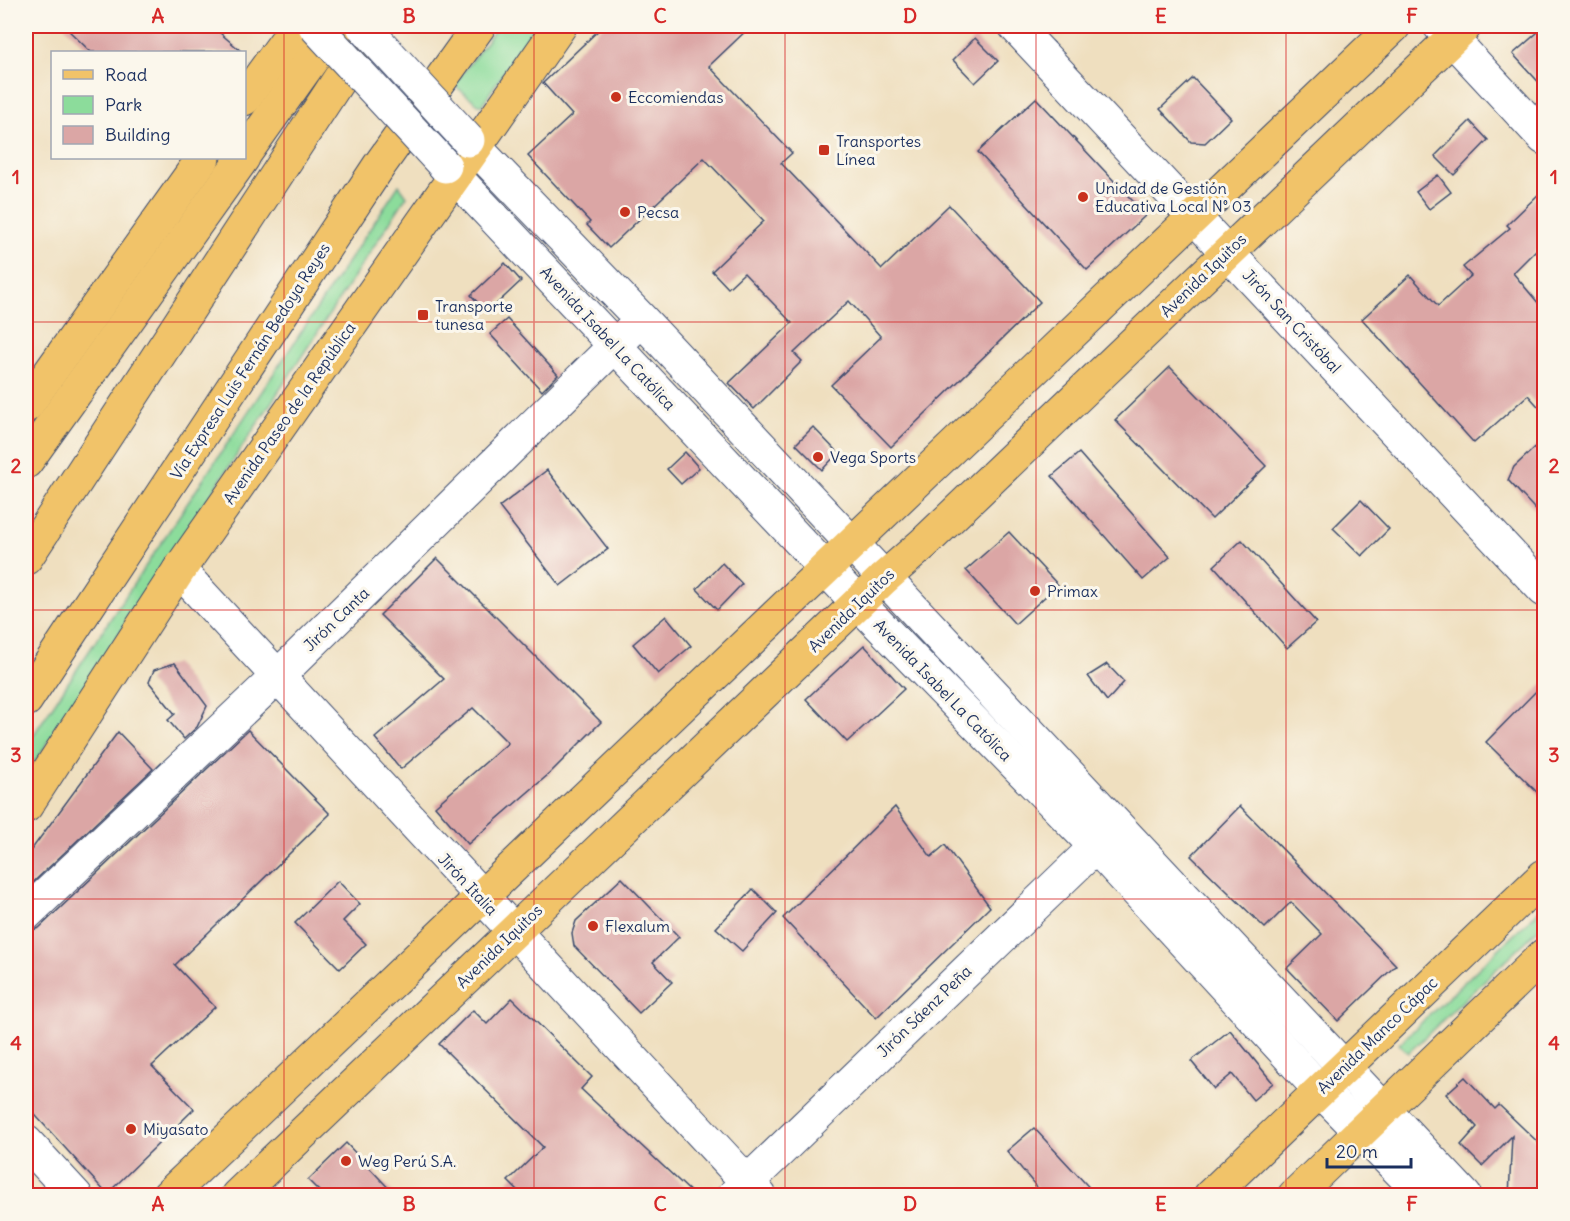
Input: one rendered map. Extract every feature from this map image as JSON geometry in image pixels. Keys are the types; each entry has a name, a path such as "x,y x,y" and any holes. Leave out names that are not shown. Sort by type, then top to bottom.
{"main road":[{"path":"246,96 297,26"},
{"path":"246,153 336,26"},
{"path":"26,558 374,26"},
{"name":"Vía Expresa Luis Fernán Bedoya Reyes","path":"26,700 379,166 479,26"},
{"name":"Avenida Paseo de la República","path":"26,806 179,570 450,171 560,26"},
{"path":"168,1196 825,568 849,542 1394,26"},
{"name":"Avenida Iquitos","path":"237,1196 883,579 924,544 1227,252 1452,30"},
{"path":"26,406 202,159"},
{"path":"26,462 242,159"},
{"name":"Avenida Manco Cápac","path":"1210,1196 1545,876"},
{"path":"1294,1196 1545,955"}],"street":[{"name":"Avenida Isabel La Católica","path":"315,26 858,603 1106,837 1343,1067 1372,1120 1424,1196"},
{"name":"Avenida Isabel La Católica","path":"363,26 642,320 883,579 1320,1090 1372,1120 1465,1196"},
{"name":"Jirón San Cristóbal","path":"1015,26 1545,590"},
{"path":"1452,30 1545,138"},
{"name":"Jirón Canta","path":"26,914 277,677 642,320"},
{"name":"Jirón Italia","path":"179,570 514,932 746,1191"},
{"name":"Jirón Sáenz Peña","path":"746,1191 1106,837"},
{"path":"26,1142 76,1196"}],"green space":[{"path":"498,26 535,26 481,106 454,85"},
{"path":"399,185 407,196 26,776 26,746"},
{"path":"1544,906 1544,924 1408,1053 1399,1044"}],"building":[{"path":"64,26 212,26 241,51 90,51"},
{"path":"603,26 751,26 709,66 792,153 781,163 882,269 949,205 1040,302 891,447 831,385 881,337 849,301 794,353 802,361 754,409 729,383 792,323 744,273 728,288 712,271 764,221 704,158 609,248 587,225 590,222 528,156 572,115 543,83"},
{"path":"1545,26 1545,89 1513,54"},
{"path":"975,38 998,61 975,83 953,60"},
{"path":"1193,78 1231,118 1205,143 1191,142 1160,109"},
{"path":"1036,98 1146,215 1087,270 978,152"},
{"path":"1470,121 1488,140 1454,175 1435,156"},
{"path":"1438,175 1451,192 1429,209 1416,192"},
{"path":"1545,188 1545,241 1513,273 1545,311 1545,414 1528,395 1474,443 1362,319 1410,275 1438,306 1471,276 1463,267 1510,228 1507,225"},
{"path":"505,263 521,281 487,313 471,295"},
{"path":"507,319 558,375 542,391 490,334"},
{"path":"1170,367 1266,466 1212,519 1115,420"},
{"path":"813,427 838,453 822,470 796,444"},
{"path":"1545,438 1545,520 1508,480 1514,467"},
{"path":"685,452 699,468 681,484 667,469"},
{"path":"1079,453 1170,557 1143,580 1052,476"},
{"path":"547,470 608,549 560,586 499,507"},
{"path":"1361,500 1389,529 1362,556 1333,528"},
{"path":"1009,532 1058,585 1015,624 966,570"},
{"path":"1242,540 1316,622 1287,648 1214,566"},
{"path":"437,558 601,722 549,774 468,844 435,806 508,743 473,708 401,769 375,738 444,679 380,615"},
{"path":"722,563 742,584 717,610 697,589"},
{"path":"666,616 691,646 658,674 633,644"},
{"path":"864,645 904,689 847,742 806,699"},
{"path":"175,663 207,706 197,727 184,739 168,720 175,714 149,682 154,670"},
{"path":"1107,664 1124,682 1107,701 1088,676"},
{"path":"1545,682 1545,800 1486,742"},
{"path":"248,730 330,814 175,965 215,1007 152,1066 194,1109 107,1194 26,1105 26,932 39,928"},
{"path":"118,732 153,769 26,889 26,857"},
{"path":"1240,806 1396,965 1338,1021 1287,968 1322,934 1291,902 1265,928 1191,856"},
{"path":"895,807 931,857 945,845 990,907 876,1018 783,918"},
{"path":"622,878 679,937 653,962 672,982 639,1013 574,946 572,933 576,921"},
{"path":"338,881 360,904 343,921 366,944 340,969 295,923"},
{"path":"753,889 777,913 742,951 716,928"},
{"path":"512,998 592,1077 581,1089 695,1196 523,1196 508,1181 543,1147 439,1044 473,1010 487,1024"},
{"path":"1230,1030 1273,1083 1253,1100 1232,1074 1214,1089 1191,1061"},
{"path":"1465,1077 1495,1109 1499,1105 1545,1149 1545,1182 1531,1196 1509,1196 1512,1136 1482,1166 1461,1145 1477,1127 1446,1094"},
{"path":"1034,1128 1097,1196 1044,1196 1007,1151"},
{"name":"Weg Perú S.A.","path":"346,1143 396,1196 324,1196 308,1180"}],"place":[{"name":"Eccomiendas","path":"616,97"},
{"name":"Transportes Línea","path":"824,150"},
{"name":"Unidad de Gestión Educativa Local N° 03","path":"1083,197"},
{"name":"Pecsa","path":"625,212"},
{"name":"Transporte tunesa","path":"423,315"},
{"name":"Vega Sports","path":"818,457"},
{"name":"Primax","path":"1035,591"},
{"name":"Flexalum","path":"593,926"},
{"name":"Miyasato","path":"131,1129"},
{"name":"Weg Perú S.A.","path":"346,1161"}]}
